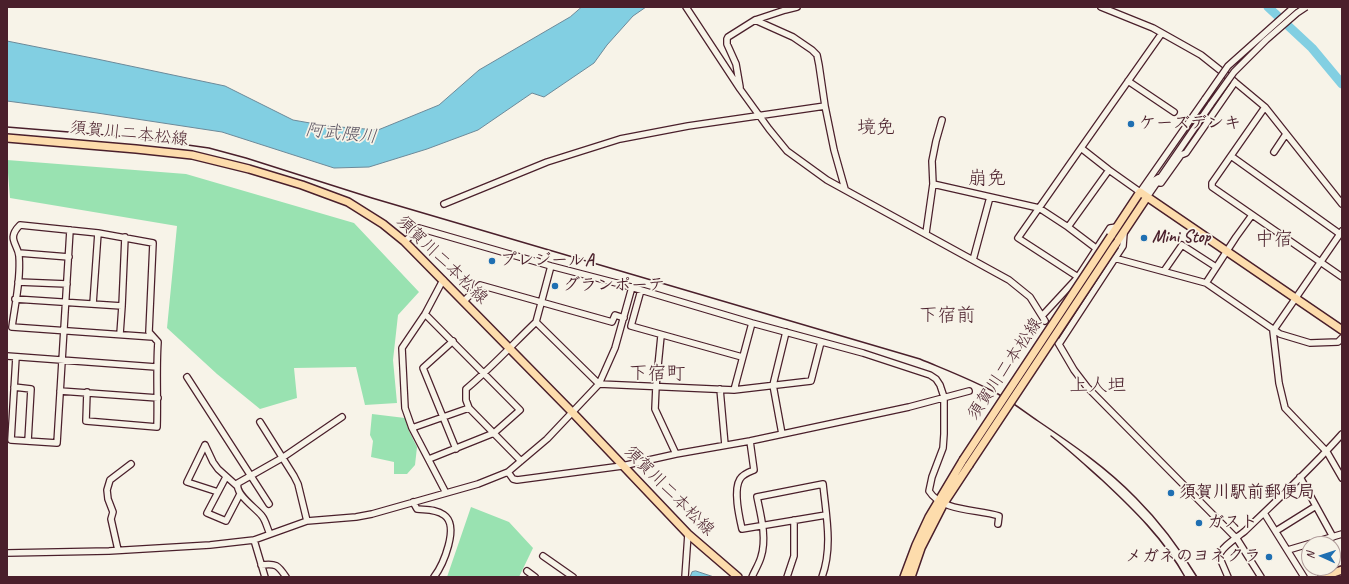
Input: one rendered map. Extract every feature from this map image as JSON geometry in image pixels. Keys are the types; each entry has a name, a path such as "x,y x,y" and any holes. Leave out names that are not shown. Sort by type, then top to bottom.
{"main road":[{"name":"須賀川二本松線","path":"7,138 136,149 192,156 249,169 302,185 348,202 383,224 404,241 464,300 688,534 738,577"},
{"name":"須賀川二本松線","path":"904,577 916,545 941,502 1124,216 1132,213 1144,194"},
{"name":"須賀川二本松線","path":"966,463 1125,229 1144,194"},
{"path":"1144,194 1342,330"},
{"name":"須賀川二本松線","path":"911,577 921,548 941,502"},
{"path":"1322,577 1342,570"}],"street":[{"path":"686,7 740,89 786,151 816,172 845,189 926,233 1018,286 1030,297 1044,319 1078,277 1110,228 1117,227"},
{"path":"740,89 736,64 727,44 728,37 755,20 797,7"},
{"path":"1101,7 1147,25 1201,55 1265,107 1342,204"},
{"path":"1144,194 1228,66 1294,7"},
{"path":"1144,194 1157,182 1211,104 1239,67 1287,22 1306,7"},
{"path":"755,20 793,37 812,50 816,55 820,65 825,106 834,150 845,189"},
{"path":"1078,277 1018,238 1162,33"},
{"path":"1128,81 1174,112"},
{"path":"1157,182 1161,183 1181,154 1186,153 1234,82"},
{"path":"444,204 547,162 620,139 759,115 825,106"},
{"path":"1265,107 1212,183 1212,187 1342,277"},
{"path":"926,233 933,184 932,161 942,120"},
{"path":"1274,152 1286,134"},
{"path":"1081,148 1109,170 1144,194"},
{"path":"1231,156 1341,233 1273,331 1278,383 1285,408 1327,452 1342,478"},
{"path":"1068,227 1109,170"},
{"path":"1144,194 1153,181 1161,176"},
{"path":"933,184 1039,208 1068,227 1097,249"},
{"path":"973,260 990,197"},
{"path":"1206,283 1252,215"},
{"path":"87,392 86,421 157,427 158,398 156,367 158,342 149,332 153,243 98,233 20,225 15,230 14,242 19,254 20,271 12,327 153,337"},
{"path":"404,241 409,239 419,228 887,360 930,375 936,379 940,385 944,397 943,448 932,477 929,491 932,496 941,502 956,508 988,512 999,516 998,524"},
{"path":"1125,229 1123,246 1058,343 1074,370 1087,387 1237,539 1261,577"},
{"path":"16,357 11,440 57,443 70,230"},
{"path":"93,304 98,233"},
{"path":"120,334 125,237"},
{"path":"1164,271 1182,245 1216,267"},
{"path":"19,254 69,257"},
{"path":"1114,258 1206,283 1273,331 1280,334 1310,343 1338,342 1342,338"},
{"path":"521,461 470,408 466,400 466,389 484,374 509,347 536,322 551,266"},
{"path":"443,280 425,314 402,348 405,408 412,428 446,493"},
{"path":"18,282 67,284"},
{"path":"464,300 480,285 542,301 612,322 615,315 624,318"},
{"path":"7,553 180,548 254,540 307,521 356,517 478,484 508,472 547,439 599,384 615,348 632,287"},
{"path":"641,290 631,326 661,336 742,357"},
{"path":"15,300 122,306"},
{"path":"425,314 520,410 494,433 429,459"},
{"path":"536,322 599,384 734,390 811,381 821,342"},
{"path":"734,390 752,323"},
{"path":"782,434 773,385 786,332"},
{"path":"661,336 655,409 676,454"},
{"path":"453,342 423,368 456,449"},
{"path":"7,356 156,367"},
{"path":"187,377 269,504"},
{"path":"14,387 32,389 28,441"},
{"path":"720,389 725,445"},
{"path":"60,391 158,398"},
{"path":"508,472 513,479 517,480 622,466 676,454 750,441 901,408 969,391"},
{"path":"412,428 470,408"},
{"path":"237,486 238,483 282,458 342,417"},
{"path":"260,422 298,484 307,521"},
{"path":"1228,577 1220,562 1220,553 1222,550 1237,539 1264,513 1327,452 1342,434"},
{"path":"750,441 754,470 739,480 737,501 742,529 826,515"},
{"path":"218,492 187,482 205,445 218,469 237,486 240,494 257,509 270,534"},
{"path":"118,550 111,519 113,512 108,499 107,490 110,480 131,464"},
{"path":"226,477 207,513 226,521 240,494"},
{"path":"1300,477 1332,536 1342,534"},
{"path":"752,577 761,557 763,546 763,526 757,497 823,484 828,530 828,550 822,577"},
{"path":"413,502 417,509 436,511 445,515 451,526 451,534 444,560 434,577"},
{"path":"1276,532 1316,506"},
{"path":"1264,513 1304,577"},
{"path":"787,577 794,556 794,520"},
{"path":"685,577 688,534"},
{"path":"254,540 265,577"},
{"path":"1288,550 1301,546"},
{"path":"543,556 573,577"},
{"path":"261,564 272,563 280,568 286,577"},
{"path":"527,571 536,577"}],"green space":[{"path":"7,160 186,174 354,223 419,292 398,315 393,360 397,403 365,405 356,367 294,368 297,398 260,409 217,374 167,328 177,226 10,198"},
{"path":"372,414 405,418 409,431 417,447 415,465 407,474 394,474 394,462 371,457 373,441 370,435"},
{"path":"471,507 509,522 533,548 519,577 447,577"}],"water":[{"name":"阿武隈川","path":"582,7 646,7 633,16 607,45 594,63 544,97 532,93 478,130 427,149 369,167 334,168 222,132 7,101 7,41 225,86 293,120 327,126 378,130 439,105 479,70 570,17"},
{"path":"696,571 714,577 690,577 692,572"}],"waterway":[{"path":"1268,7 1312,48 1342,84"}],"railway":[{"path":"7,127 131,137 209,148 246,158 372,198 920,359 989,389 1003,397 1089,457 1125,487 1145,507 1184,556 1197,577"},
{"path":"1051,436 1102,480 1136,513 1168,550 1185,577"}],"place":[{"name":"ケーズデンキ","path":"1131,124"},
{"name":"Mini Stop","path":"1144,238"},
{"name":"プレジールA","path":"492,261"},
{"name":"グランポーテ","path":"555,286"},
{"name":"須賀川駅前郵便局","path":"1171,493"},
{"name":"ガスト","path":"1199,523"},
{"name":"メガネのヨネクラ","path":"1269,557"}],"district":[{"name":"境免","path":"876,128"},
{"name":"崩免","path":"987,179"},
{"name":"中宿","path":"1274,240"},
{"name":"下宿前","path":"947,316"},
{"name":"下宿町","path":"657,374"},
{"name":"上人坦","path":"1098,386"}]}
